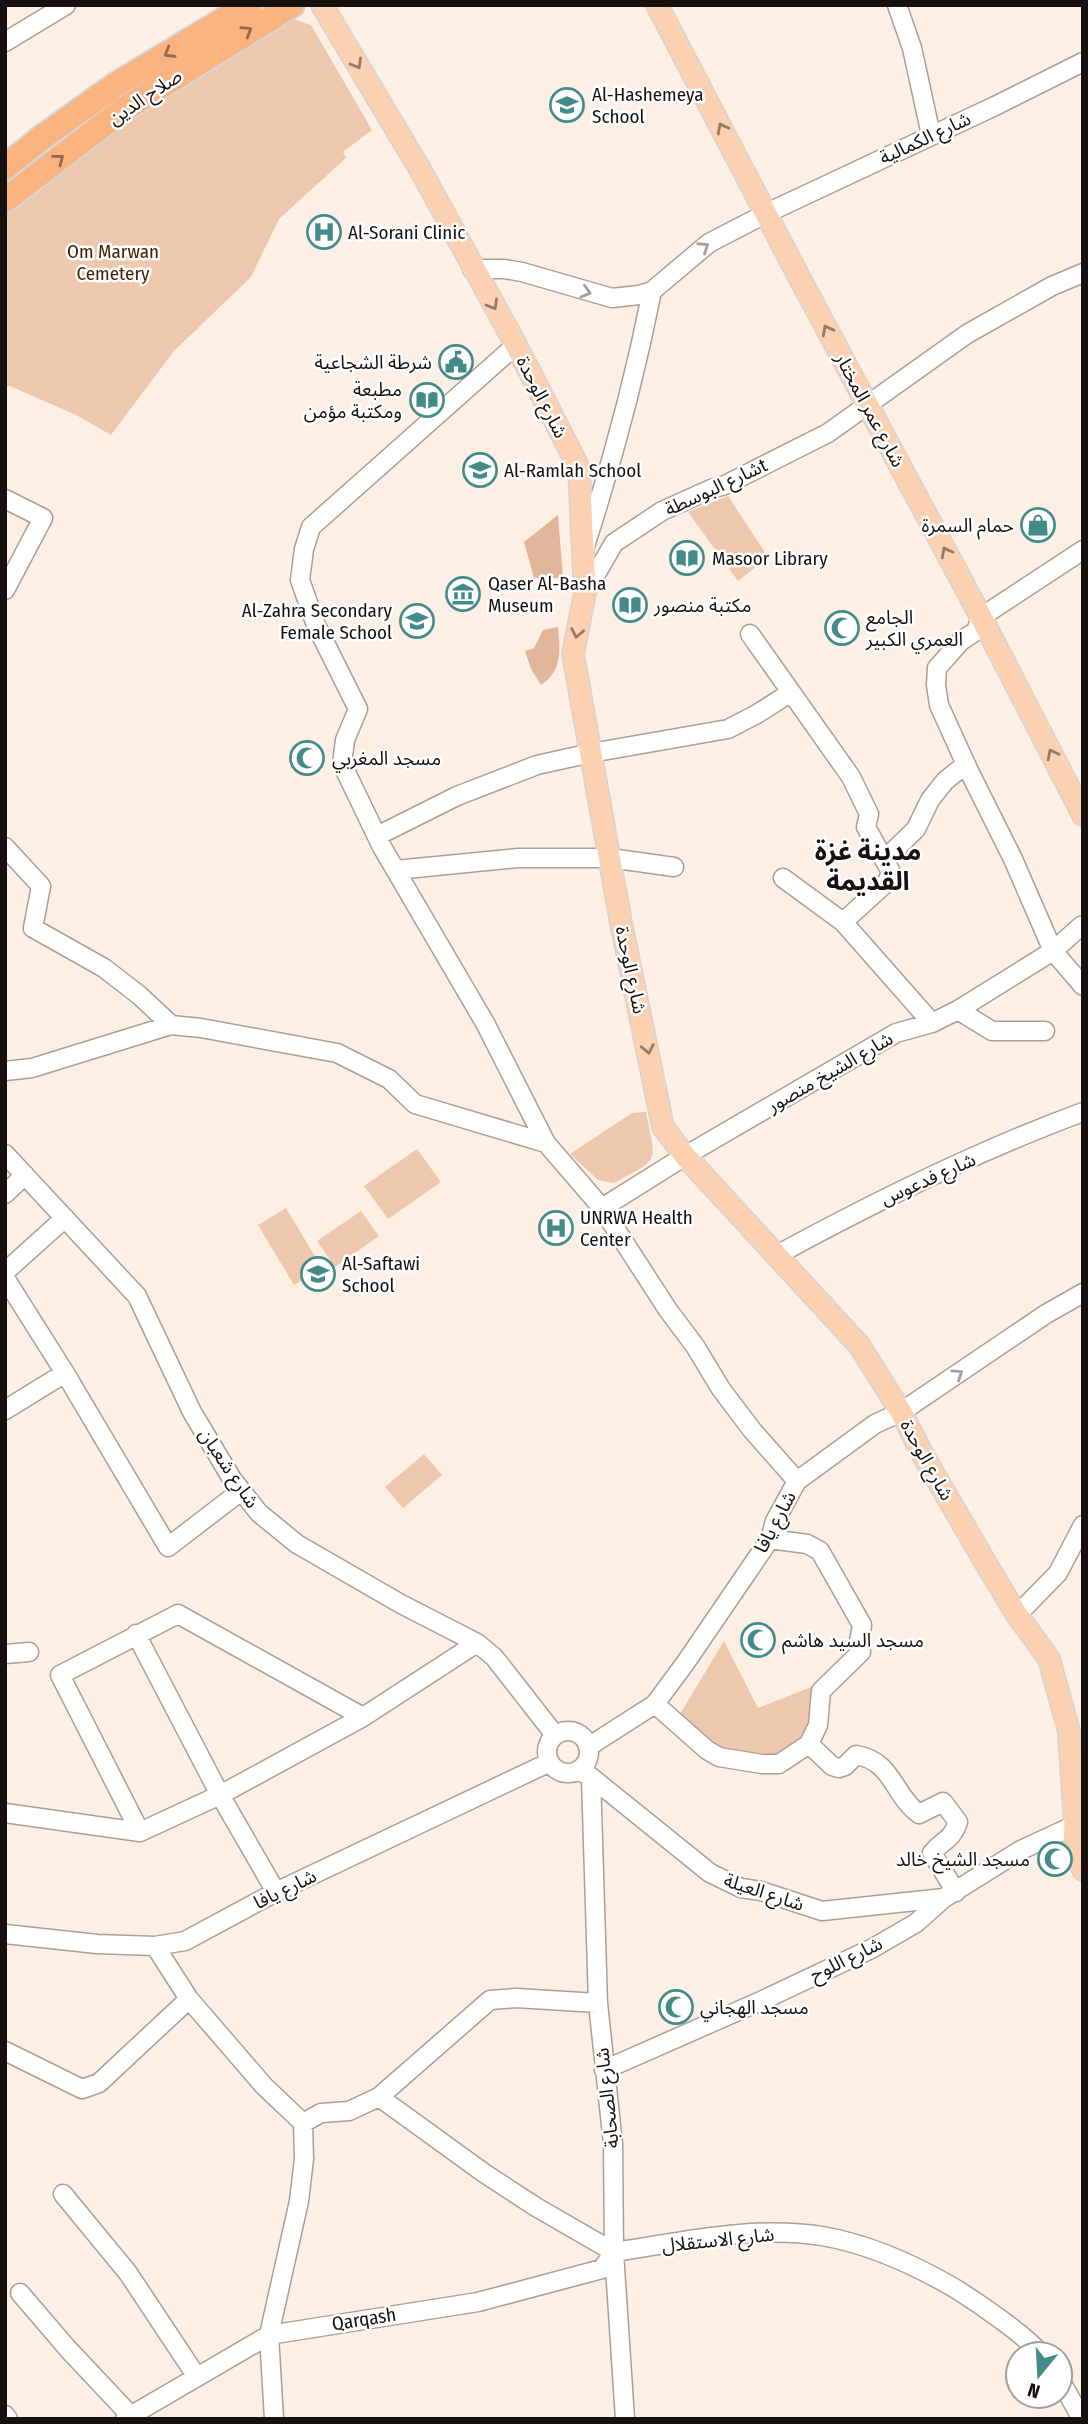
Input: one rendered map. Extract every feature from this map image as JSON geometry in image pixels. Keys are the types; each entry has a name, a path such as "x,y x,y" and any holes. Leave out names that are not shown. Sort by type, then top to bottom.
{"highway":[{"name":"صلاح الدين","path":"5,167 117,84 249,5"},
{"name":"صلاح الدين","path":"5,200 124,109 292,5"}],"main road":[{"name":"شارع الوحدة","path":"322,5 421,171 472,269 516,345 579,468 586,593 573,654 663,1127 685,1156 859,1345 901,1412 924,1457 1017,1615 1049,1658 1069,1731 1079,1824 1074,1852 1083,1870"},
{"name":"شارع عمر المختار","path":"657,5 981,617 1075,781 1083,815"}],"street":[{"path":"5,42 66,5"},
{"path":"897,5 912,48 931,135"},
{"name":"شارع الكمالية","path":"652,291 709,243 1083,62"},
{"path":"472,269 522,272 612,298 652,291 643,336 601,496 583,553"},
{"name":"شارع البوسطةt","path":"586,593 614,543 662,511 725,485 828,433 967,334 1052,286 1083,274"},
{"path":"516,345 311,527 304,550 300,580 317,625 358,709 345,740 342,764 396,870 485,1023 546,1143 602,1208 721,1389 752,1430 797,1481"},
{"path":"5,499 43,518 5,590"},
{"path":"1083,550 981,617 976,631 961,641 937,668 936,685 939,705 965,764 1013,859 1053,951 1083,986"},
{"path":"750,634 851,777 869,814 866,827 891,872 887,882 843,922"},
{"path":"377,835 487,784 537,765 728,729 790,692"},
{"path":"884,860 916,829 930,800 944,781 965,764"},
{"path":"5,847 41,886 33,928 104,968 139,995 171,1026"},
{"path":"396,870 518,858 610,858 674,867"},
{"path":"783,878 843,922 932,1023"},
{"name":"شارع الشيخ منصور","path":"602,1208 685,1156 896,1033 932,1023 958,1010 1053,951 1081,926 1083,928"},
{"path":"958,1010 992,1031 1045,1031"},
{"path":"5,1071 32,1068 171,1026 201,1028 337,1053 389,1079 415,1104 546,1143"},
{"name":"شارع فدعوس","path":"777,1255 867,1206 1046,1125 1083,1112"},
{"name":"شارع شعبان","path":"5,1154 137,1296 192,1412 241,1491 259,1513 297,1544 401,1605 477,1643 494,1657 555,1735"},
{"path":"5,1194 25,1175"},
{"path":"5,1272 65,1218"},
{"path":"5,1278 65,1373 168,1548 241,1491"},
{"name":"شارع يافا","path":"589,1747 654,1704 770,1539 775,1521 797,1481 875,1424 901,1412 1046,1314 1083,1293"},
{"path":"5,1410 65,1373"},
{"path":"1017,1615 1058,1573 1083,1525"},
{"path":"654,1704 707,1750 719,1757 779,1764 809,1744 818,1725 821,1691 861,1652 859,1642 862,1625 820,1551 807,1544 770,1539"},
{"path":"140,1832 60,1675 135,1634 178,1614 363,1717"},
{"path":"135,1634 220,1794 276,1892"},
{"path":"5,1813 140,1832 220,1794 363,1717 477,1643"},
{"path":"5,1654 29,1652"},
{"path":"561,1732 575,1732 586,1740 589,1747 584,1774 562,1772 555,1768 547,1751 551,1740 561,1732"},
{"path":"809,1744 832,1766 839,1768 856,1755 870,1757 883,1767 912,1809 919,1814 943,1802 958,1822 950,1838 937,1846 932,1853 950,1895"},
{"name":"شارع يافا","path":"5,1934 97,1944 155,1946 185,1941 276,1892 550,1762"},
{"name":"شارع العيلة","path":"584,1774 710,1873 741,1888 761,1891 822,1911 865,1908 950,1895"},
{"name":"شارع الصحابة","path":"584,1774 598,2003 613,2144 614,2252 625,2419"},
{"name":"شارع اللوح","path":"604,2070 873,1948 916,1923 950,1895 1021,1850 1079,1824"},
{"path":"155,1946 189,1998 264,2086 303,2123 304,2159 299,2201 270,2335 274,2419"},
{"path":"5,2051 82,2089 99,2083 189,1998"},
{"path":"303,2123 321,2113 349,2111 379,2097 490,2000 516,1998 598,2003"},
{"path":"379,2097 484,2173 614,2252"},
{"path":"63,2193 128,2273 197,2377"},
{"name":"شارع الاستقلال","path":"614,2252 729,2236 769,2233 821,2236 896,2259 935,2278 974,2301 1023,2340"},
{"name":"Qarqash","path":"129,2418 270,2335 478,2302 602,2269 614,2252"},
{"path":"20,2293 129,2418"}],"green space":[{"name":"Om Marwan Cemetery","path":"293,19 311,25 372,130 343,152 346,158 279,219 251,277 174,351 111,435 76,415 5,386 5,211 161,90 276,22"},
{"path":"728,496 768,557 738,581 688,512"},
{"path":"646,1112 653,1151 647,1163 629,1175 614,1183 598,1180 570,1154 632,1113"},
{"path":"417,1149 441,1182 388,1219 364,1186"},
{"path":"286,1208 322,1268 294,1285 258,1225"},
{"path":"361,1211 379,1236 335,1267 317,1241"},
{"path":"424,1454 442,1475 403,1508 385,1487"},
{"path":"724,1641 758,1708 816,1685 808,1728 793,1748 769,1760 719,1752 680,1714"}],"shaded area":[{"path":"558,515 563,578 534,578 524,542"},
{"path":"558,627 557,666 541,685 531,669 525,651 534,648 543,630"}],"place":[{"name":"Al-Hashemeya School","path":"567,105"},
{"name":"Al-Sorani Clinic","path":"324,232"},
{"name":"شرطة الشجاعية","path":"456,362"},
{"name":"مطبعة ومكتبة مؤمن","path":"427,400"},
{"name":"Al-Ramlah School","path":"480,470"},
{"name":"حمام السمرة","path":"1038,525"},
{"name":"Masoor Library","path":"687,558"},
{"name":"Qaser Al-Basha Museum","path":"463,594"},
{"name":"مكتبة منصور","path":"630,605"},
{"name":"Al-Zahra Secondary Female School","path":"417,621"},
{"name":"الجامع العمري الكبير","path":"842,628"},
{"name":"مسجد المغربي","path":"307,758"},
{"name":"UNRWA Health Center","path":"556,1228"},
{"name":"Al-Saftawi School","path":"318,1274"},
{"name":"مسجد السيد هاشم","path":"758,1640"},
{"name":"مسجد الشيخ خالد","path":"1055,1859"},
{"name":"مسجد الهجاني","path":"676,2007"}],"district":[{"name":"مدينة غزة القديمة","path":"868,866"}]}
